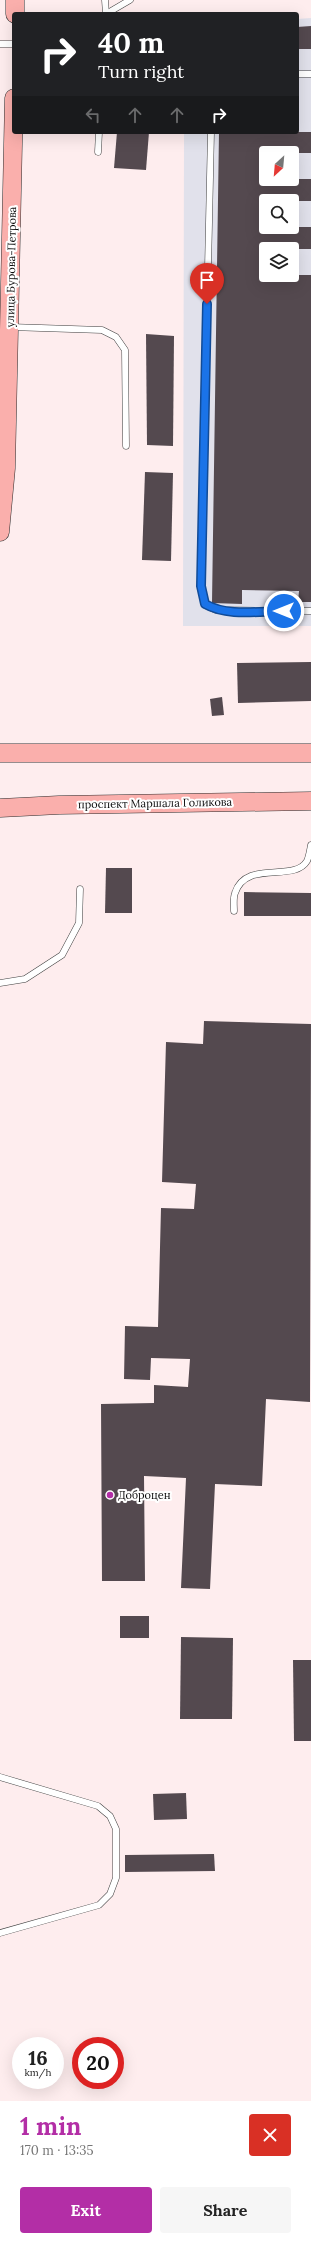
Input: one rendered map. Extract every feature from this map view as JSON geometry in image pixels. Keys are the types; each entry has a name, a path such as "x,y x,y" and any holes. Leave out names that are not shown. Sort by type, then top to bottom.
{"main road":[{"path":"15,0 15,12"},
{"name":"улица Бурова-Петрова","path":"0,532 10,327 9,226 13,134"},
{"path":"0,753 311,753"},
{"name":"проспект Маршала Голикова","path":"0,808 59,805 311,801"}],"lane":[{"path":"105,0 106,12"},
{"path":"109,12 130,0"},
{"path":"0,44 12,44"},
{"path":"299,74 311,74"},
{"path":"98,152 99,134"},
{"path":"211,134 201,586 205,604 216,610 311,611"},
{"path":"10,327 102,330 116,337 125,350 126,446"},
{"path":"234,911 234,892 245,879 259,873 298,869 307,861 311,846"},
{"path":"0,983 25,979 62,955 80,923 80,889"},
{"path":"0,1777 98,1806 110,1816 116,1829 116,1878 110,1894 99,1905 0,1933"}],"shaded area":[{"path":"311,18 311,626 183,626 184,134 299,134 299,19"}],"building":[{"path":"311,26 311,49 299,49 299,27"},
{"path":"299,132 311,132 311,153 299,153 299,146 259,146 259,186 299,186 299,179 311,179 311,201 299,201 299,194 259,194 259,234 299,234 299,227 311,227 311,249 299,249 299,242 259,242 259,282 299,282 299,275 311,275 311,602 298,602 299,591 242,590 242,604 212,603 219,134 299,134"},
{"path":"117,134 149,134 146,170 114,168"},
{"path":"146,334 174,336 173,446 147,445"},
{"path":"145,472 173,473 171,561 142,560"},
{"path":"311,662 311,701 238,703 237,663"},
{"path":"222,697 224,715 212,716 210,699"},
{"path":"106,868 132,868 132,913 105,913"},
{"path":"244,892 311,893 311,916 244,916"},
{"path":"204,1021 311,1024 310,1402 266,1399 262,1486 215,1484 210,1589 181,1588 186,1478 144,1476 145,1581 102,1581 101,1404 154,1403 154,1385 188,1387 190,1359 151,1358 150,1380 124,1379 125,1326 158,1327 161,1208 194,1209 196,1184 162,1182 166,1042 203,1044"},
{"path":"120,1616 149,1616 149,1638 120,1638"},
{"path":"181,1637 233,1638 232,1719 180,1719"},
{"path":"293,1660 311,1660 311,1741 294,1741"},
{"path":"186,1793 187,1819 154,1820 153,1794"},
{"path":"214,1854 215,1871 125,1872 125,1855"}],"place":[{"name":"Доброцен","path":"110,1495"}],"route":[{"path":"207,304 201,586 205,604 216,610 230,612 284,611"}]}
